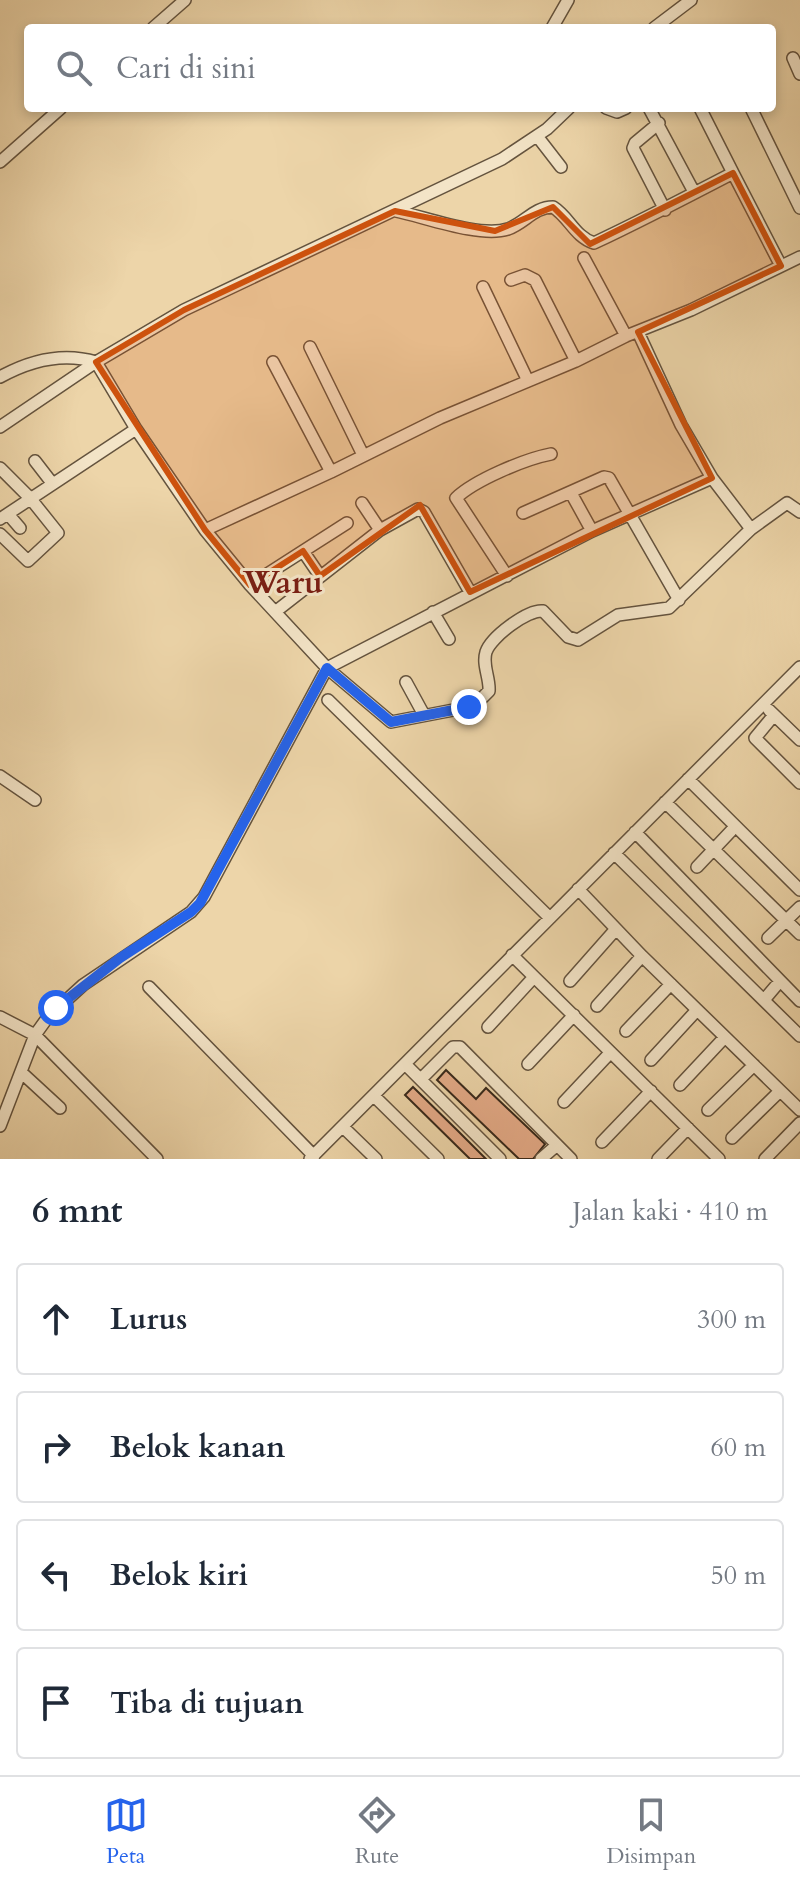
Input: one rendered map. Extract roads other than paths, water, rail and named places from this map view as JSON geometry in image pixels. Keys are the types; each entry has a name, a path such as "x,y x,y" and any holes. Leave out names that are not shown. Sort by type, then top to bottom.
{"street":[{"path":"158,24 185,0"},
{"path":"554,24 568,0"},
{"path":"660,24 685,2"},
{"path":"793,58 800,74"},
{"path":"0,162 56,112"},
{"path":"0,427 96,362 184,310 502,159 537,136 564,112"},
{"path":"652,112 694,192"},
{"path":"702,112 781,266"},
{"path":"753,112 800,208"},
{"path":"659,123 633,148 665,210"},
{"path":"537,136 561,167"},
{"path":"395,211 495,231 515,226 540,208 553,207 564,215 580,236 594,243 665,210 733,173"},
{"path":"209,535 440,418 691,310 800,257"},
{"path":"584,258 632,334 712,478 751,529"},
{"path":"511,280 525,275 535,280 576,361"},
{"path":"483,287 528,381"},
{"path":"310,347 363,455"},
{"path":"0,377 31,362 81,357 96,362 136,429 209,535 250,585 327,668 389,721 475,705 487,695 490,685 485,662 487,649 531,611 546,613 568,637 578,640 618,615 663,610 679,600 751,529 800,494"},
{"path":"273,362 331,472"},
{"path":"20,528 4,516 136,429"},
{"path":"507,576 456,498 478,482 536,456 551,454"},
{"path":"35,461 52,483"},
{"path":"0,468 30,498 57,536 28,561 0,534"},
{"path":"523,513 606,477 614,484 679,600"},
{"path":"0,1126 35,1035 56,1008 83,985 200,903 327,668 628,513 712,478"},
{"path":"571,493 592,531"},
{"path":"362,503 380,530"},
{"path":"787,503 800,512"},
{"path":"275,612 380,530 413,510 423,511 470,592"},
{"path":"250,585 347,523"},
{"path":"303,551 320,576"},
{"path":"433,612 449,639"},
{"path":"149,987 312,1157 688,779 798,673"},
{"path":"406,682 424,715"},
{"path":"328,700 550,918"},
{"path":"763,705 800,740"},
{"path":"774,715 755,738 800,783"},
{"path":"688,779 800,890"},
{"path":"2,782 35,800"},
{"path":"665,802 800,934"},
{"path":"697,867 731,831"},
{"path":"635,832 800,1001"},
{"path":"614,853 800,1036"},
{"path":"578,889 800,1110"},
{"path":"768,938 800,907"},
{"path":"570,981 616,929"},
{"path":"512,955 719,1159"},
{"path":"597,1006 642,956"},
{"path":"488,1027 534,977"},
{"path":"764,1000 780,981"},
{"path":"626,1031 671,984"},
{"path":"651,1060 697,1010"},
{"path":"528,1064 574,1015"},
{"path":"0,1017 35,1035 157,1159"},
{"path":"680,1085 725,1037"},
{"path":"421,1079 453,1047 458,1046 571,1159"},
{"path":"564,1102 610,1053"},
{"path":"405,1064 500,1159"},
{"path":"708,1110 754,1065"},
{"path":"22,1073 60,1108"},
{"path":"602,1142 651,1091"},
{"path":"732,1138 780,1091"},
{"path":"374,1096 438,1159"},
{"path":"765,1159 800,1123"},
{"path":"343,1127 376,1159"},
{"path":"658,1159 688,1128"},
{"path":"541,1159 557,1145"}],"district":[{"name":"Waru","path":"283,582"}]}
